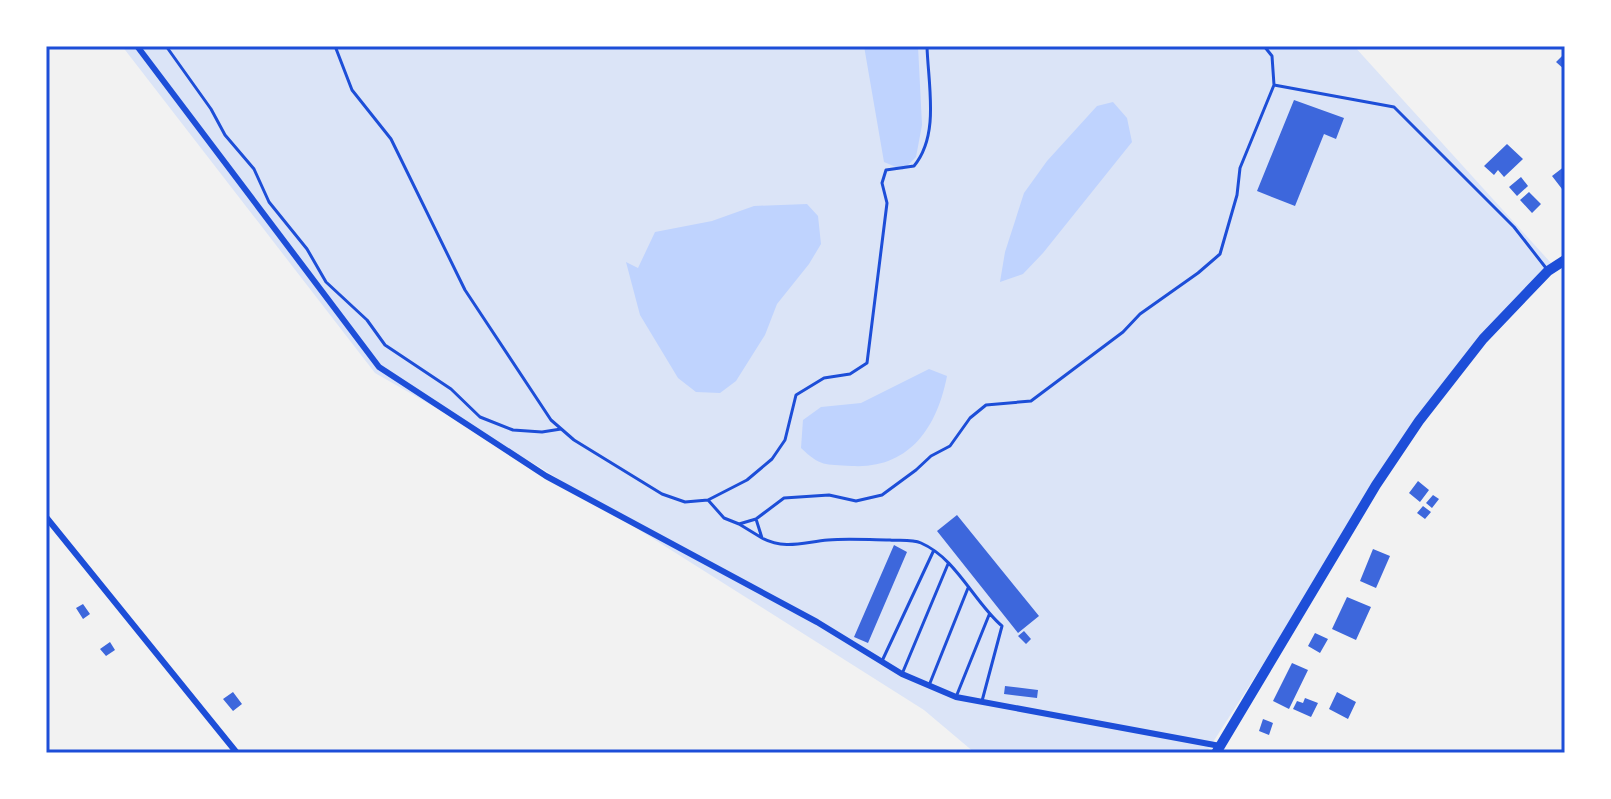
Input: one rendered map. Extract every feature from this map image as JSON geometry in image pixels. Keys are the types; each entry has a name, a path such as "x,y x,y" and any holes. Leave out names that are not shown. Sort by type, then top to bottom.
{"main road":[{"path":"1218,750 1376,485 1419,421 1483,339 1548,271 1565,260"}],"street":[{"path":"137,46 379,367 546,476 817,622 928,687 956,697 1218,750"},
{"path":"46,517 237,753"}],"lane":[{"path":"166,46 211,109 225,135 254,169 269,202 307,249 326,282 367,320 385,345 451,389 480,417 513,430 542,432 563,429"},
{"path":"335,46 352,90 391,139 465,290 551,420 574,440 662,494 685,502 708,500 747,480 772,459 785,440 796,395 824,378 850,374 867,363 887,203 882,183 886,170 914,166 922,156 930,128 927,46"},
{"path":"739,524 756,519 784,498 829,495 856,501 882,495 931,456 950,446 970,418 986,405 1031,401 1220,254 1237,195 1240,168 1274,85 1272,56 1264,46"},
{"path":"1274,85 1394,107 1514,227 1548,271"},
{"path":"708,500 724,518 775,545 790,546 828,540 919,542 934,551 1002,626 982,701"},
{"path":"756,519 762,538"},
{"path":"882,661 934,551"},
{"path":"902,674 948,564"},
{"path":"928,687 968,588"},
{"path":"956,697 989,615"}],"shaded area":[{"path":"122,46 1354,46 1551,263 1442,386 1206,753 975,753 924,710 538,466 375,373"}],"water":[{"path":"864,46 918,46 922,125 916,157 903,170 884,162"},
{"path":"1113,102 1127,118 1132,142 1043,253 1023,274 1000,282 1005,252 1024,193 1047,161 1097,106"},
{"path":"807,204 818,216 821,244 777,304 765,335 736,381 720,393 696,392 678,378 640,315 626,262 638,268 655,232 712,221 754,206"},
{"path":"929,369 947,376 942,395 928,428 904,453 889,461 852,466 824,463 813,459 801,448 803,420 821,407 861,403"}],"building":[{"path":"1565,56 1565,70 1556,62"},
{"path":"1294,100 1344,118 1336,139 1324,134 1295,206 1257,191"},
{"path":"1507,144 1523,159 1504,177 1498,170 1494,175 1484,166"},
{"path":"1565,166 1565,187 1562,189 1552,176"},
{"path":"1521,177 1528,186 1517,196 1509,187"},
{"path":"1529,192 1541,204 1532,213 1520,200"},
{"path":"1418,481 1429,490 1420,502 1409,493"},
{"path":"1433,495 1439,499 1432,508 1426,503"},
{"path":"1423,506 1431,512 1425,519 1417,513"},
{"path":"957,515 1039,616 1018,633 937,531"},
{"path":"894,545 907,552 868,643 854,637"},
{"path":"1373,549 1390,556 1376,588 1360,581"},
{"path":"1347,597 1371,607 1356,640 1332,629"},
{"path":"83,604 90,614 83,619 76,608"},
{"path":"1024,631 1031,639 1026,644 1018,636"},
{"path":"1315,633 1328,639 1320,653 1308,646"},
{"path":"110,642 115,650 106,656 100,649"},
{"path":"1292,663 1308,670 1289,709 1273,701"},
{"path":"1005,686 1038,690 1037,698 1004,694"},
{"path":"233,692 242,704 233,711 223,699"},
{"path":"1337,692 1356,702 1348,719 1329,709"},
{"path":"1305,698 1318,703 1311,717 1293,709 1297,701 1303,703"},
{"path":"1263,719 1273,723 1269,735 1259,731"}]}
